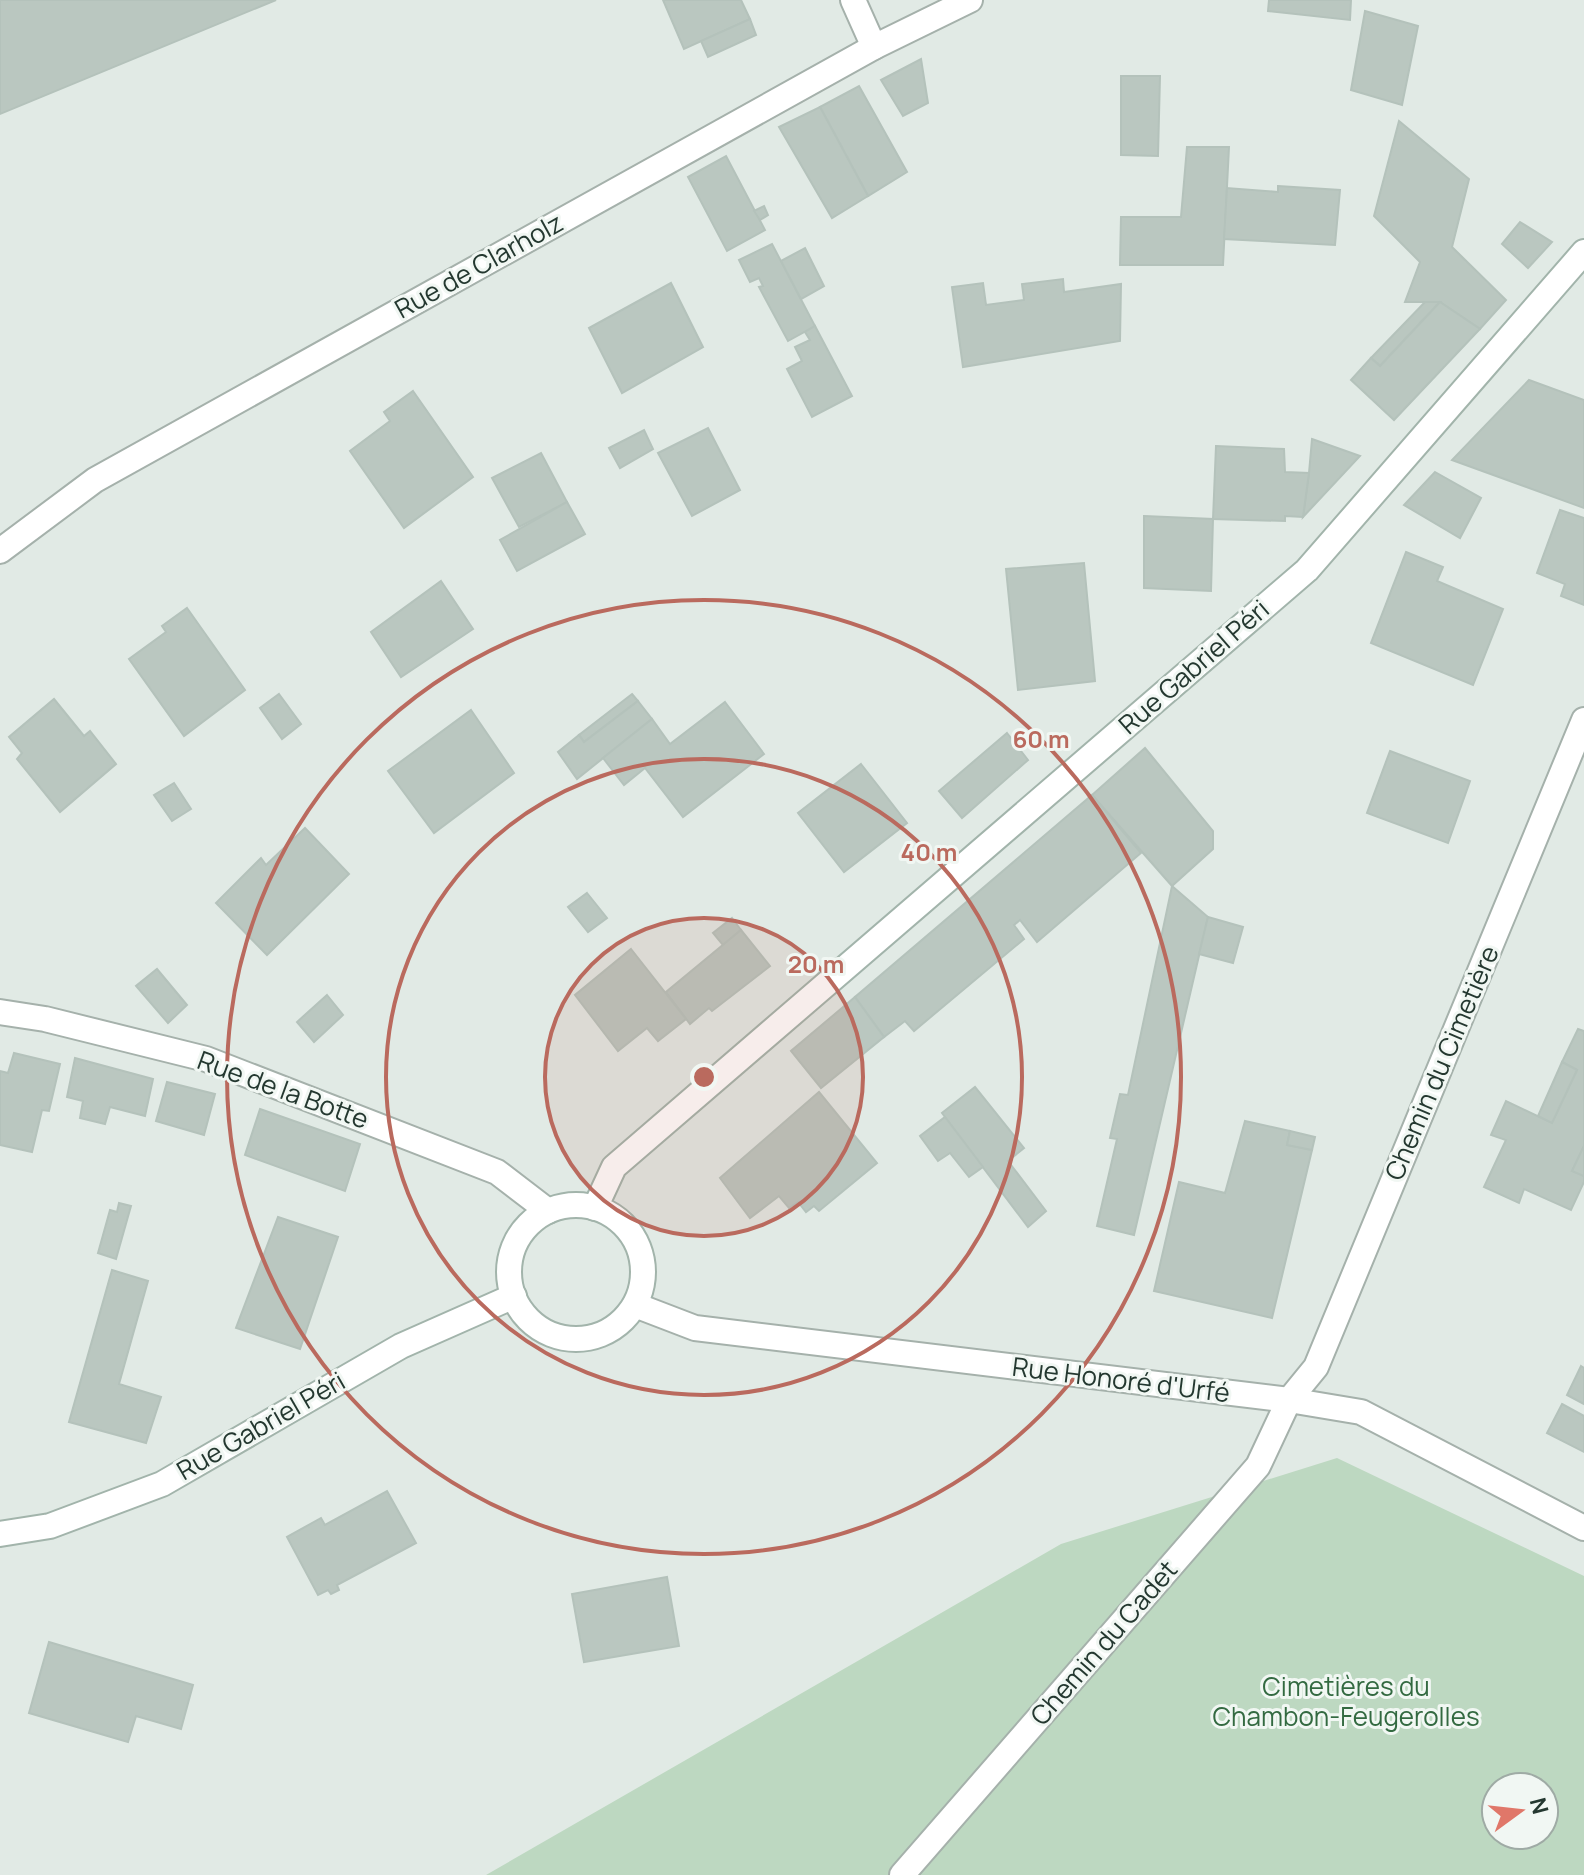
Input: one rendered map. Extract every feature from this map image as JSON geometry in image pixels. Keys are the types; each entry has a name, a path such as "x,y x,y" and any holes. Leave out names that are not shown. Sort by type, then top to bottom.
{"street":[{"path":"853,0 874,47"},
{"name":"Rue de Clarholz","path":"0,551 95,480 874,47 970,0"},
{"name":"Rue Gabriel Péri","path":"595,1208 614,1167 1307,570 1584,252"},
{"name":"Chemin du Cimetière","path":"1289,1400 1316,1367 1584,720"},
{"name":"Rue de la Botte","path":"0,1012 45,1019 206,1059 497,1172 548,1211"},
{"path":"564,1206 595,1208 613,1216 638,1246 642,1286 635,1305 609,1331 572,1339 553,1336 536,1327 523,1313 514,1296 509,1276 511,1257 531,1222 548,1211 564,1206"},
{"name":"Rue Gabriel Péri","path":"0,1534 50,1526 162,1484 401,1346 514,1296"},
{"name":"Rue Honoré d'Urfé","path":"635,1305 695,1328 1289,1400 1361,1412 1584,1528"},
{"name":"Chemin du Cadet","path":"902,1875 1258,1466 1289,1400"}],"green space":[{"name":"Cimetières du Chambon-Feugerolles","path":"1337,1458 1584,1576 1584,1875 486,1875 1061,1544"}],"building":[{"path":"0,0 276,0 0,114"},
{"path":"663,0 741,0 750,19 684,49"},
{"path":"1269,0 1351,0 1350,20 1268,11"},
{"path":"1365,11 1418,26 1402,105 1351,90"},
{"path":"750,19 756,35 708,57 701,41"},
{"path":"921,59 928,103 903,116 881,80"},
{"path":"1121,76 1160,76 1158,156 1121,155"},
{"path":"859,86 907,172 868,196 820,107"},
{"path":"820,107 868,196 832,218 779,127"},
{"path":"1399,121 1469,179 1452,247 1506,300 1480,329 1440,302 1405,302 1420,262 1374,216"},
{"path":"1187,147 1229,147 1223,265 1120,265 1121,217 1181,217"},
{"path":"726,156 765,230 727,251 688,177"},
{"path":"1278,186 1340,190 1335,245 1224,239 1227,188 1278,192"},
{"path":"764,206 768,215 760,220 754,211"},
{"path":"1520,222 1552,242 1528,268 1502,244"},
{"path":"772,244 815,326 788,341 759,287 763,286 759,278 750,282 739,260"},
{"path":"805,248 824,286 801,299 781,261"},
{"path":"1063,279 1064,292 1121,284 1120,341 963,367 952,287 983,283 986,305 1024,300 1022,284"},
{"path":"671,283 703,347 622,393 589,328"},
{"path":"1425,302 1440,302 1380,366 1371,358"},
{"path":"1440,302 1480,329 1394,420 1351,380 1371,358 1380,366"},
{"path":"815,326 852,396 812,417 787,369 802,361 795,347 810,340 805,332"},
{"path":"1529,380 1584,400 1584,508 1452,460"},
{"path":"413,391 473,477 404,528 350,451 390,421 384,412"},
{"path":"708,428 740,490 692,516 658,453"},
{"path":"644,430 653,449 620,468 609,448"},
{"path":"1312,439 1360,456 1303,517 1309,473"},
{"path":"1216,446 1284,449 1285,472 1309,473 1303,517 1285,516 1285,521 1213,519"},
{"path":"541,453 567,502 519,527 492,478"},
{"path":"1435,472 1481,498 1460,538 1404,505"},
{"path":"567,502 585,534 517,571 500,540"},
{"path":"1560,510 1584,518 1584,605 1561,596 1565,584 1537,573"},
{"path":"1144,516 1213,519 1211,591 1144,588"},
{"path":"1406,552 1443,567 1437,581 1503,609 1473,685 1371,643"},
{"path":"1084,563 1095,681 1018,690 1006,569"},
{"path":"441,581 473,629 401,677 371,632"},
{"path":"187,608 245,690 184,736 129,659 166,632 162,626"},
{"path":"279,694 301,724 282,739 260,708"},
{"path":"632,694 638,701 584,742 579,735"},
{"path":"54,699 84,736 90,731 116,764 60,812 17,759 22,753 9,737"},
{"path":"638,701 652,719 577,779 558,752 579,735 584,742"},
{"path":"725,702 764,754 683,817 645,768 624,785 603,758 652,719 670,744"},
{"path":"471,710 514,773 434,833 388,771"},
{"path":"1007,733 1028,760 962,818 939,791"},
{"path":"1145,748 1213,831 1213,849 1172,886 1092,795"},
{"path":"1390,751 1470,781 1448,843 1367,813"},
{"path":"861,764 907,823 844,872 798,813"},
{"path":"174,783 191,809 172,821 154,795"},
{"path":"1092,795 1141,853 1037,942 1020,920 1014,925 1024,939 914,1031 905,1021 884,1037 855,997"},
{"path":"305,828 349,874 267,955 216,903 261,858 266,865"},
{"path":"1172,886 1208,917 1134,1235 1097,1226 1117,1139 1110,1138 1120,1094 1128,1095"},
{"path":"587,893 607,918 588,932 568,907"},
{"path":"1208,917 1243,927 1233,963 1199,954"},
{"path":"732,918 741,930 723,945 713,933"},
{"path":"741,930 770,966 690,1024 666,992"},
{"path":"631,949 686,1019 658,1041 647,1028 618,1051 575,995"},
{"path":"157,969 187,1005 168,1023 136,986"},
{"path":"327,995 343,1015 314,1042 297,1022"},
{"path":"855,997 884,1037 821,1088 791,1051"},
{"path":"1578,1029 1584,1031 1584,1146 1572,1171 1584,1176 1584,1182 1571,1210 1524,1189 1519,1203 1484,1187 1506,1140 1491,1135 1506,1101 1552,1123 1577,1070 1562,1062"},
{"path":"14,1053 60,1064 49,1111 42,1110 32,1152 0,1145 0,1071 8,1073"},
{"path":"75,1058 153,1079 145,1116 110,1107 105,1124 80,1118 83,1101 67,1097"},
{"path":"1562,1062 1577,1070 1552,1123 1538,1116"},
{"path":"167,1082 215,1094 204,1135 156,1121"},
{"path":"975,1087 1024,1148 1008,1161 1046,1211 1028,1227 942,1113"},
{"path":"819,1092 877,1163 819,1211 814,1206 806,1212 798,1202 789,1208 779,1196 750,1218 720,1178"},
{"path":"260,1109 360,1144 345,1191 245,1155"},
{"path":"945,1117 983,1167 969,1177 950,1153 938,1161 920,1136"},
{"path":"1245,1121 1290,1131 1287,1145 1312,1150 1272,1318 1154,1291 1179,1182 1225,1193"},
{"path":"1290,1131 1315,1137 1312,1150 1287,1145"},
{"path":"1584,1146 1584,1176 1572,1171"},
{"path":"119,1203 131,1206 116,1259 98,1253 110,1210 117,1212"},
{"path":"278,1217 338,1237 300,1349 236,1328"},
{"path":"112,1270 148,1281 119,1384 161,1397 146,1443 69,1422"},
{"path":"1581,1366 1584,1368 1584,1404 1567,1395"},
{"path":"1562,1404 1584,1416 1584,1452 1547,1433"},
{"path":"387,1491 416,1543 337,1585 339,1590 331,1594 328,1590 318,1595 287,1537 321,1518 325,1525"},
{"path":"667,1577 679,1646 584,1662 572,1594"},
{"path":"49,1642 193,1685 181,1729 136,1716 128,1742 29,1713"}]}
